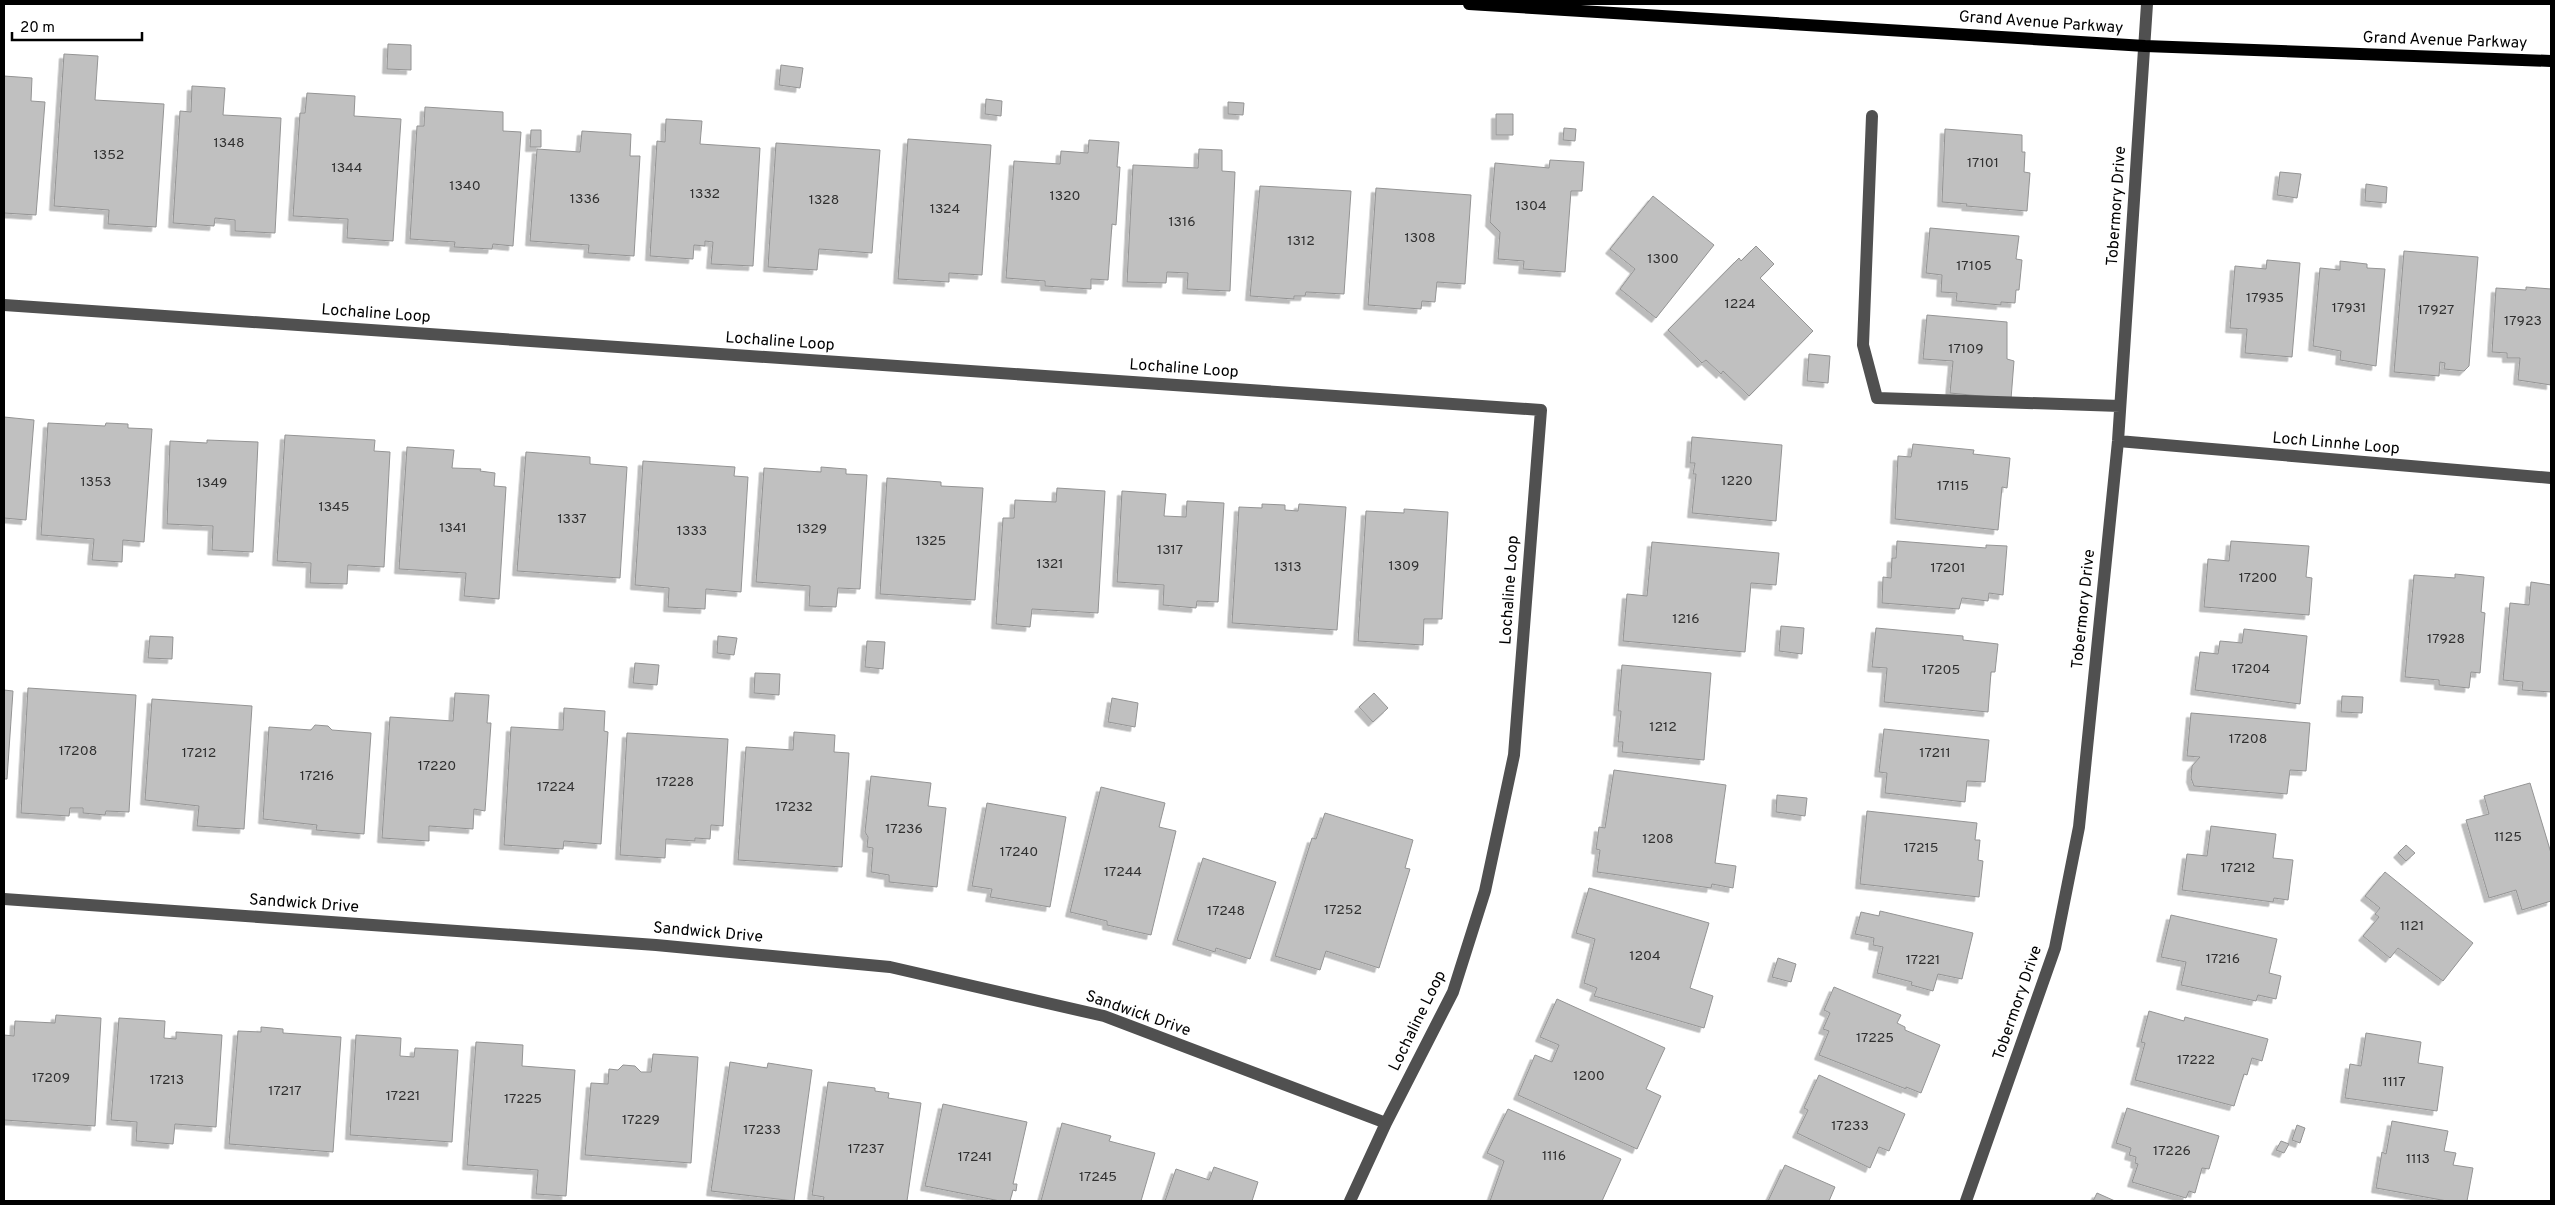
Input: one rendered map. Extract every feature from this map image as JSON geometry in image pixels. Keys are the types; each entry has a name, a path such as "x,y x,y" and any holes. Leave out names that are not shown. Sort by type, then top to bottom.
{"main road":[{"name":"Grand Avenue Parkway","path":"1469,4 2144,46 2551,61"}],"street":[{"name":"Tobermory Drive","path":"1966,1201 2055,948 2078,827 2118,441 2147,4"},
{"path":"1872,116 1863,345 1877,398 2120,406"},
{"name":"Lochaline Loop","path":"4,305 1540,410 1514,755 1489,872 1453,992 1386,1122 1350,1201"},
{"name":"Loch Linnhe Loop","path":"2118,441 2551,478"},
{"name":"Sandwick Drive","path":"4,900 656,945 890,967 1104,1016 1386,1122"}],"building":[{"path":"388,44 411,45 411,70 387,69"},
{"path":"64,54 98,56 95,100 164,104 156,227 108,224 109,210 54,206"},
{"path":"781,65 803,68 800,88 779,85"},
{"path":"4,76 32,78 31,101 45,102 36,215 4,213"},
{"path":"192,86 225,88 223,115 281,118 275,233 235,231 235,220 215,218 214,226 173,223 180,111 191,112"},
{"path":"307,93 355,96 354,116 401,119 393,241 347,238 348,219 293,216 300,113 305,113"},
{"path":"986,99 1002,101 1001,116 985,114"},
{"path":"1228,102 1244,103 1243,115 1228,114"},
{"path":"425,107 503,112 503,131 521,132 513,246 493,244 492,249 454,247 455,242 410,239 417,126 424,126"},
{"path":"1496,114 1513,114 1513,135 1496,135"},
{"path":"666,119 702,121 700,144 760,148 753,266 711,264 713,242 705,241 705,246 694,245 693,259 650,256 657,141 665,142"},
{"path":"1564,128 1576,129 1575,141 1563,140"},
{"path":"1945,129 2022,135 2022,152 2025,152 2024,172 2030,173 2027,211 1942,202"},
{"path":"531,130 541,130 541,147 530,147"},
{"path":"582,131 631,134 630,156 640,156 634,256 588,253 589,245 530,241 537,149 580,152"},
{"path":"908,139 991,145 982,275 949,273 949,282 898,279"},
{"path":"1089,140 1119,142 1117,167 1120,167 1116,225 1112,224 1108,280 1091,279 1091,289 1045,286 1045,281 1006,278 1014,161 1060,164 1061,151 1088,153"},
{"path":"776,143 880,150 872,253 819,249 817,270 768,267"},
{"path":"1199,149 1222,150 1222,171 1235,172 1230,291 1187,289 1188,273 1167,272 1166,283 1127,282 1133,165 1198,168"},
{"path":"1550,160 1584,162 1582,191 1571,191 1565,272 1523,269 1524,261 1498,259 1500,232 1490,222 1495,163 1549,168"},
{"path":"2280,172 2301,174 2297,198 2277,195"},
{"path":"2366,184 2387,187 2386,203 2365,201"},
{"path":"1260,186 1351,191 1344,294 1306,292 1305,296 1294,296 1294,299 1250,296"},
{"path":"1376,188 1471,195 1465,284 1437,282 1435,302 1422,301 1421,309 1368,305"},
{"path":"1653,196 1714,245 1656,318 1620,289 1635,269 1610,249"},
{"path":"1930,228 2019,236 2016,259 2022,260 2019,290 2016,290 2015,303 2001,302 2001,305 1956,301 1957,293 1941,292 1942,275 1926,273"},
{"path":"1756,246 1774,264 1760,278 1813,331 1749,396 1723,371 1721,374 1706,360 1702,363 1668,330 1739,258 1741,261"},
{"path":"2404,251 2478,257 2469,366 2464,371 2444,369 2445,363 2440,362 2439,376 2394,372"},
{"path":"2267,260 2300,263 2292,357 2245,353 2247,329 2230,328 2235,266 2266,269"},
{"path":"2340,261 2367,264 2367,268 2385,269 2376,366 2340,360 2341,351 2313,346 2320,268 2340,270"},
{"path":"2526,287 2551,289 2551,385 2518,380 2520,358 2507,358 2507,353 2492,352 2496,288 2526,290"},
{"path":"1927,315 2007,322 2007,359 2014,361 2011,399 1950,393 1953,361 1923,359"},
{"path":"1809,354 1830,356 1828,383 1807,381"},
{"path":"4,417 34,420 26,520 4,518"},
{"path":"48,423 105,426 106,423 128,424 128,428 152,429 144,542 123,540 122,562 92,560 94,539 41,535"},
{"path":"285,435 375,440 374,451 390,452 384,567 348,565 347,584 310,583 311,563 277,561"},
{"path":"1692,437 1782,445 1776,521 1692,513 1696,474 1693,474 1695,463 1690,463"},
{"path":"207,440 258,442 253,552 212,550 213,526 167,524 170,441 207,443"},
{"path":"1913,444 1974,450 1973,454 2010,458 2007,488 2002,487 1998,530 1895,519 1898,456 1911,457"},
{"path":"407,447 454,450 452,468 481,469 480,471 495,473 494,486 506,487 499,599 464,596 466,573 399,569"},
{"path":"526,452 590,457 590,464 627,467 620,578 517,571"},
{"path":"643,461 735,467 734,476 748,477 741,592 706,589 705,609 668,607 669,588 635,585"},
{"path":"821,467 846,469 846,474 867,475 860,589 838,588 836,607 809,606 810,586 756,582 764,468 821,472"},
{"path":"887,478 941,482 941,486 983,488 975,600 880,594"},
{"path":"1057,488 1105,491 1098,613 1032,609 1030,627 996,624 1003,518 1014,518 1015,500 1056,502"},
{"path":"1122,491 1166,494 1164,516 1186,517 1187,501 1224,503 1218,602 1197,601 1196,608 1163,605 1164,585 1117,582"},
{"path":"1262,504 1285,505 1285,510 1298,511 1299,504 1346,507 1337,630 1232,623 1239,507 1262,508"},
{"path":"1404,509 1448,512 1442,619 1424,619 1423,645 1358,641 1366,511 1404,513"},
{"path":"1897,541 1986,548 1986,545 2007,546 2003,595 1989,593 1988,601 1962,598 1959,609 1882,603 1883,577 1891,578 1892,558 1896,558"},
{"path":"2231,541 2309,546 2306,577 2312,578 2309,615 2204,607 2208,559 2229,561"},
{"path":"1652,542 1779,553 1776,585 1751,583 1745,652 1623,641 1627,594 1647,596"},
{"path":"2455,574 2484,577 2481,612 2485,613 2480,673 2471,672 2469,688 2439,685 2439,680 2405,677 2414,575 2455,578"},
{"path":"2531,582 2551,585 2551,692 2522,690 2523,682 2503,680 2510,603 2529,605"},
{"path":"1781,626 1804,628 1802,654 1779,651"},
{"path":"1876,628 1963,636 1963,640 1998,644 1995,672 1991,672 1988,712 1884,702 1887,668 1872,667"},
{"path":"2244,629 2307,636 2300,704 2195,690 2200,652 2218,654 2220,641 2242,643"},
{"path":"150,636 173,637 172,659 148,658"},
{"path":"718,636 737,638 734,655 717,653"},
{"path":"867,641 885,642 883,669 865,667"},
{"path":"635,663 659,665 657,685 633,683"},
{"path":"1622,665 1711,673 1704,760 1622,752 1623,742 1618,742 1621,711 1618,711"},
{"path":"755,673 780,674 779,695 754,693"},
{"path":"28,688 136,695 129,812 106,811 105,815 83,813 83,808 70,808 69,816 21,813"},
{"path":"4,690 13,691 7,779 4,779"},
{"path":"455,693 489,695 487,723 491,723 485,811 474,809 473,829 429,826 429,841 382,838 390,717 453,721"},
{"path":"1374,693 1388,708 1373,722 1359,707"},
{"path":"2342,696 2363,697 2362,713 2341,712"},
{"path":"1112,698 1138,703 1135,727 1108,722"},
{"path":"152,699 252,706 244,829 197,826 199,806 145,800"},
{"path":"564,708 605,711 604,731 608,732 601,844 564,841 563,849 504,845 511,727 563,730"},
{"path":"2191,713 2310,723 2306,771 2290,770 2287,794 2194,786 2191,778 2192,766 2200,757 2187,756"},
{"path":"315,725 328,726 332,730 371,733 364,834 316,830 317,825 263,819 269,727 311,730"},
{"path":"1884,729 1989,740 1985,782 1967,781 1965,802 1885,793 1887,773 1879,772"},
{"path":"794,732 835,735 834,752 849,753 842,867 738,860 746,747 793,750"},
{"path":"627,733 728,739 723,826 711,825 710,839 695,838 695,841 666,839 665,858 620,855"},
{"path":"1614,770 1726,785 1715,863 1736,866 1733,888 1712,884 1711,888 1597,872 1600,850 1596,849 1599,827 1605,828"},
{"path":"871,776 931,783 928,806 946,808 937,887 889,882 889,875 871,872 873,848 867,847 868,837 865,832"},
{"path":"2530,783 2551,853 2551,901 2522,910 2516,890 2489,898 2466,820 2489,814 2484,796"},
{"path":"1101,787 1165,803 1159,827 1176,831 1151,935 1107,925 1107,921 1070,912"},
{"path":"1777,795 1807,798 1805,816 1776,812"},
{"path":"987,803 1066,817 1050,907 990,897 992,889 972,886"},
{"path":"1867,811 1977,823 1975,840 1980,840 1978,860 1983,861 1979,897 1860,884"},
{"path":"1325,813 1413,840 1405,868 1410,869 1379,968 1326,951 1320,970 1275,956 1312,838 1316,839"},
{"path":"2211,826 2276,834 2273,858 2293,860 2288,900 2274,898 2273,902 2182,890 2187,854 2207,856"},
{"path":"2406,845 2415,853 2406,861 2398,853"},
{"path":"1203,858 1276,882 1250,959 1216,948 1215,952 1177,940"},
{"path":"2385,872 2473,943 2443,981 2398,948 2390,958 2363,936 2379,917 2375,914 2380,908 2365,896"},
{"path":"1589,888 1709,923 1690,988 1713,996 1704,1028 1594,996 1597,988 1584,983 1595,939 1576,933"},
{"path":"1880,911 1973,933 1962,979 1938,974 1933,991 1911,985 1912,982 1877,973 1883,947 1873,945 1874,938 1855,934 1861,912 1879,916"},
{"path":"2171,915 2277,939 2269,973 2281,976 2276,999 2258,995 2256,1001 2181,985 2186,962 2161,957"},
{"path":"1778,958 1796,964 1791,982 1772,977"},
{"path":"1834,987 1901,1015 1897,1023 1905,1027 1905,1030 1940,1045 1921,1093 1819,1055 1829,1031 1823,1029 1830,1013 1824,1010"},
{"path":"1557,999 1665,1048 1646,1089 1661,1096 1637,1149 1518,1095 1535,1055 1552,1062 1559,1045 1540,1037"},
{"path":"2149,1011 2184,1021 2185,1017 2268,1039 2262,1061 2252,1058 2247,1075 2244,1074 2234,1106 2135,1080 2145,1043 2141,1042"},
{"path":"56,1015 101,1018 95,1126 4,1120 4,1035 14,1036 15,1021 55,1023"},
{"path":"119,1018 165,1021 164,1038 176,1039 176,1032 222,1035 216,1127 175,1124 173,1144 136,1141 137,1122 111,1120"},
{"path":"261,1027 283,1029 283,1033 341,1037 333,1152 229,1144 238,1031 261,1032"},
{"path":"2366,1033 2421,1042 2418,1063 2443,1067 2437,1111 2345,1098 2350,1064 2361,1066"},
{"path":"356,1035 401,1038 400,1056 414,1057 415,1048 458,1050 452,1142 350,1135"},
{"path":"476,1042 523,1045 522,1066 575,1070 566,1196 536,1194 538,1170 467,1165"},
{"path":"653,1054 698,1057 691,1163 585,1155 591,1083 608,1084 609,1069 618,1070 623,1065 635,1066 641,1072 651,1072"},
{"path":"730,1062 767,1068 768,1063 812,1070 794,1201 711,1191"},
{"path":"1819,1075 1905,1114 1889,1151 1879,1147 1870,1168 1797,1133 1808,1110 1804,1108"},
{"path":"828,1082 875,1088 875,1091 889,1093 888,1098 921,1103 907,1201 823,1201 824,1197 812,1195"},
{"path":"943,1104 1027,1122 1013,1184 1017,1184 1016,1191 1013,1190 1010,1201 1000,1201 925,1186"},
{"path":"2127,1108 2219,1136 2209,1169 2202,1168 2195,1193 2189,1191 2186,1198 2132,1182 2138,1164 2135,1163 2136,1157 2129,1155 2131,1148 2116,1143"},
{"path":"1508,1109 1621,1159 1602,1201 1490,1201 1504,1161 1487,1153"},
{"path":"2392,1121 2448,1131 2444,1151 2456,1153 2453,1165 2473,1168 2467,1201 2447,1201 2376,1188 2382,1152 2386,1154"},
{"path":"1062,1123 1111,1136 1109,1141 1155,1153 1141,1201 1041,1201"},
{"path":"2297,1125 2305,1128 2300,1143 2292,1140"},
{"path":"2281,1141 2289,1144 2284,1153 2276,1150"},
{"path":"1785,1165 1835,1187 1829,1201 1768,1201"},
{"path":"1214,1167 1258,1182 1252,1201 1165,1201 1176,1169 1209,1180"},
{"path":"2097,1193 2115,1201 2093,1201"}]}
